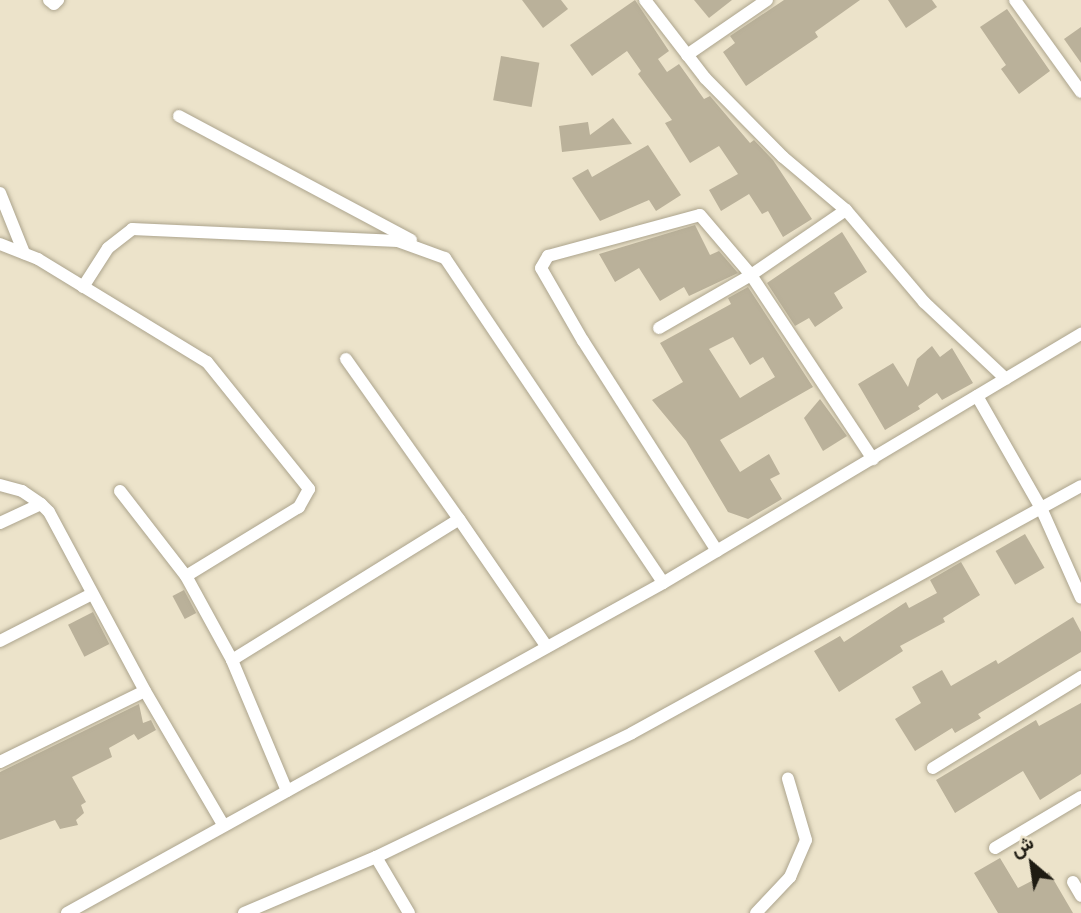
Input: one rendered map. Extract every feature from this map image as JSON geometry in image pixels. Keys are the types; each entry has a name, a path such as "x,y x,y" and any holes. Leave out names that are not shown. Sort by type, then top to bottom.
{"street":[{"path":"49,0 54,4 58,0"},
{"path":"645,0 687,55 783,157 846,210 924,302 1006,379"},
{"path":"687,55 767,0"},
{"path":"1015,0 1081,92"},
{"path":"178,116 445,258 663,583"},
{"path":"0,193 24,253"},
{"path":"659,328 751,275 846,210"},
{"path":"717,551 636,428 541,268 548,256 700,215 751,275 873,459"},
{"path":"82,287 113,242 132,229 398,241 445,258"},
{"path":"0,244 24,253 207,362 309,489 299,507 186,576"},
{"path":"67,913 663,583 1081,334"},
{"path":"346,359 547,647"},
{"path":"977,396 1041,508 1081,598"},
{"path":"0,485 22,491 41,504 224,826"},
{"path":"244,913 281,907 376,857 632,733 1081,486"},
{"path":"120,491 186,576 232,660 287,791"},
{"path":"0,523 41,504"},
{"path":"232,660 459,519"},
{"path":"0,641 92,594"},
{"path":"933,768 1081,677"},
{"path":"0,762 145,691"},
{"path":"756,913 790,877 806,840 788,779"},
{"path":"995,848 1081,797"},
{"path":"376,857 409,913"},
{"path":"1073,882 1081,896"}],"building":[{"path":"522,0 561,0 568,9 543,28"},
{"path":"635,0 669,51 658,59 667,72 679,64 704,99 710,96 750,143 754,140 773,160 812,219 783,237 768,211 762,214 749,194 721,211 709,190 738,174 719,146 690,163 665,123 672,120 638,74 641,71 627,51 592,76 570,45"},
{"path":"694,0 732,0 709,18"},
{"path":"784,0 860,0 815,32 818,37 746,86 723,52 735,43 730,36"},
{"path":"888,0 932,0 937,7 906,28"},
{"path":"1007,9 1050,71 1019,94 1001,69 1006,65 980,27"},
{"path":"1081,27 1081,63 1064,39"},
{"path":"501,56 539,63 532,107 493,100"},
{"path":"613,118 632,144 562,152 559,126 588,122 590,135"},
{"path":"648,145 681,195 656,211 649,200 600,221 572,178 588,169 592,177"},
{"path":"695,225 710,255 719,251 738,273 689,296 684,287 660,301 639,268 615,282 599,254"},
{"path":"842,232 867,272 834,293 843,308 815,327 809,318 795,326 767,283"},
{"path":"748,287 813,387 720,440 740,472 769,454 780,474 770,479 782,499 748,519 728,512 686,441 652,400 683,382 660,343 731,304 728,298","holes":["733,337 750,365 763,357 775,377 740,398 709,349"]},
{"path":"932,346 940,357 952,348 973,383 942,400 937,393 918,406 920,409 885,430 858,384 893,363 908,387 917,359"},
{"path":"820,399 847,436 823,451 804,418"},
{"path":"1025,534 1044,568 1015,585 996,551"},
{"path":"961,562 980,595 943,618 945,622 900,646 903,651 839,692 814,651 840,636 844,642 906,602 909,608 937,593 930,580"},
{"path":"184,590 196,613 185,619 173,596"},
{"path":"93,612 109,644 84,657 68,625"},
{"path":"1073,617 1081,632 1081,652 978,714 981,718 955,733 952,728 915,751 895,719 921,703 912,687 942,670 951,686 996,660 998,664"},
{"path":"1081,703 1081,774 1040,800 1023,771 955,813 936,780 1036,720 1039,726"},
{"path":"139,704 143,723 151,720 156,730 138,740 134,734 109,748 112,757 72,777 86,802 81,805 84,813 76,820 78,825 60,829 55,820 0,840 0,772"},
{"path":"1000,858 1018,888 1049,872 1073,913 998,913 974,873"}]}
